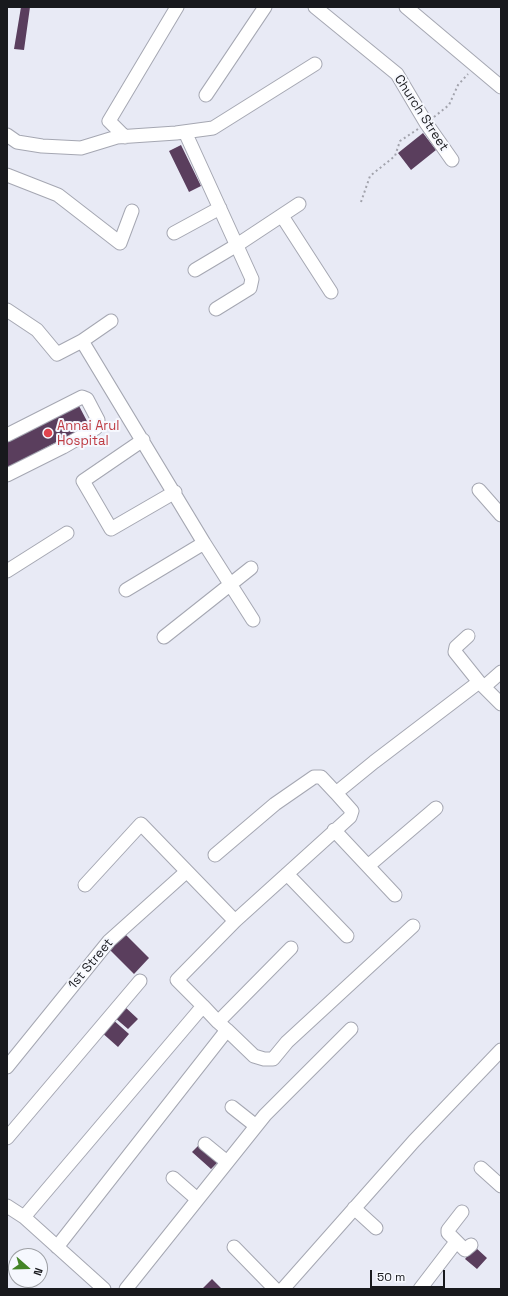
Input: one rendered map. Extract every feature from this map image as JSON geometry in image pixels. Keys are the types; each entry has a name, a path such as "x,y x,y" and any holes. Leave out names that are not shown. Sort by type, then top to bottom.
{"street":[{"path":"125,137 109,121 177,7"},
{"path":"206,95 265,7"},
{"name":"Church Street","path":"315,7 397,74 426,123 452,160"},
{"path":"406,7 501,87"},
{"path":"7,135 17,142 42,146 81,148 117,137 185,132 213,128 315,64"},
{"path":"185,132 252,279 250,288 216,308"},
{"path":"7,175 58,195 120,243 132,211"},
{"path":"195,270 237,245 299,204"},
{"path":"174,233 220,208"},
{"path":"282,216 331,292"},
{"path":"7,310 37,330 57,354 82,341 111,321"},
{"path":"82,341 175,492 204,543 254,620"},
{"path":"7,435 82,396 87,399 98,422 96,428 63,447 7,475"},
{"path":"143,440 83,481 111,529 175,492"},
{"path":"479,490 501,515"},
{"path":"7,571 67,533"},
{"path":"126,590 204,543"},
{"path":"164,637 251,568"},
{"path":"468,636 456,647 455,652 482,685 501,704"},
{"path":"336,793 374,762 501,672"},
{"path":"215,855 275,804 314,777 321,777 352,811 352,814 235,921 177,980 254,1056 264,1059 273,1059 286,1042 413,926"},
{"path":"368,866 436,808"},
{"path":"85,885 141,824 235,921"},
{"path":"334,830 395,895"},
{"name":"1st Street","path":"7,1067 109,941 186,872"},
{"path":"287,874 347,936"},
{"path":"57,1247 223,1026 291,948"},
{"path":"7,1138 140,981"},
{"path":"24,1217 203,1006"},
{"path":"126,1289 256,1126 351,1029"},
{"path":"283,1289 414,1141 501,1050"},
{"path":"232,1108 256,1126"},
{"path":"205,1144 227,1162"},
{"path":"481,1168 501,1186"},
{"path":"173,1178 197,1199"},
{"path":"7,1206 24,1217 104,1289"},
{"path":"354,1208 376,1228"},
{"path":"462,1212 448,1230 449,1236 465,1250 471,1245"},
{"path":"420,1289 456,1242"},
{"path":"234,1247 275,1289"}],"path":[{"path":"361,202 370,176 395,156 400,141 449,105 458,85 475,66"}],"building":[{"path":"21,7 30,7 24,50 14,49"},
{"path":"423,133 436,150 411,170 398,153"},
{"path":"181,145 201,186 189,192 169,151"},
{"name":"Annai Arul Hospital","path":"78,404 89,425 7,468 7,441"},
{"path":"125,934 149,958 134,974 110,950"},
{"path":"124,1006 138,1019 128,1029 114,1017"},
{"path":"111,1018 129,1034 118,1047 100,1031"},
{"path":"200,1144 218,1162 211,1169 192,1152"},
{"path":"475,1247 487,1258 477,1269 465,1259"},
{"path":"212,1279 222,1289 202,1289"}],"place":[{"name":"Annai Arul Hospital","path":"48,433"}]}
